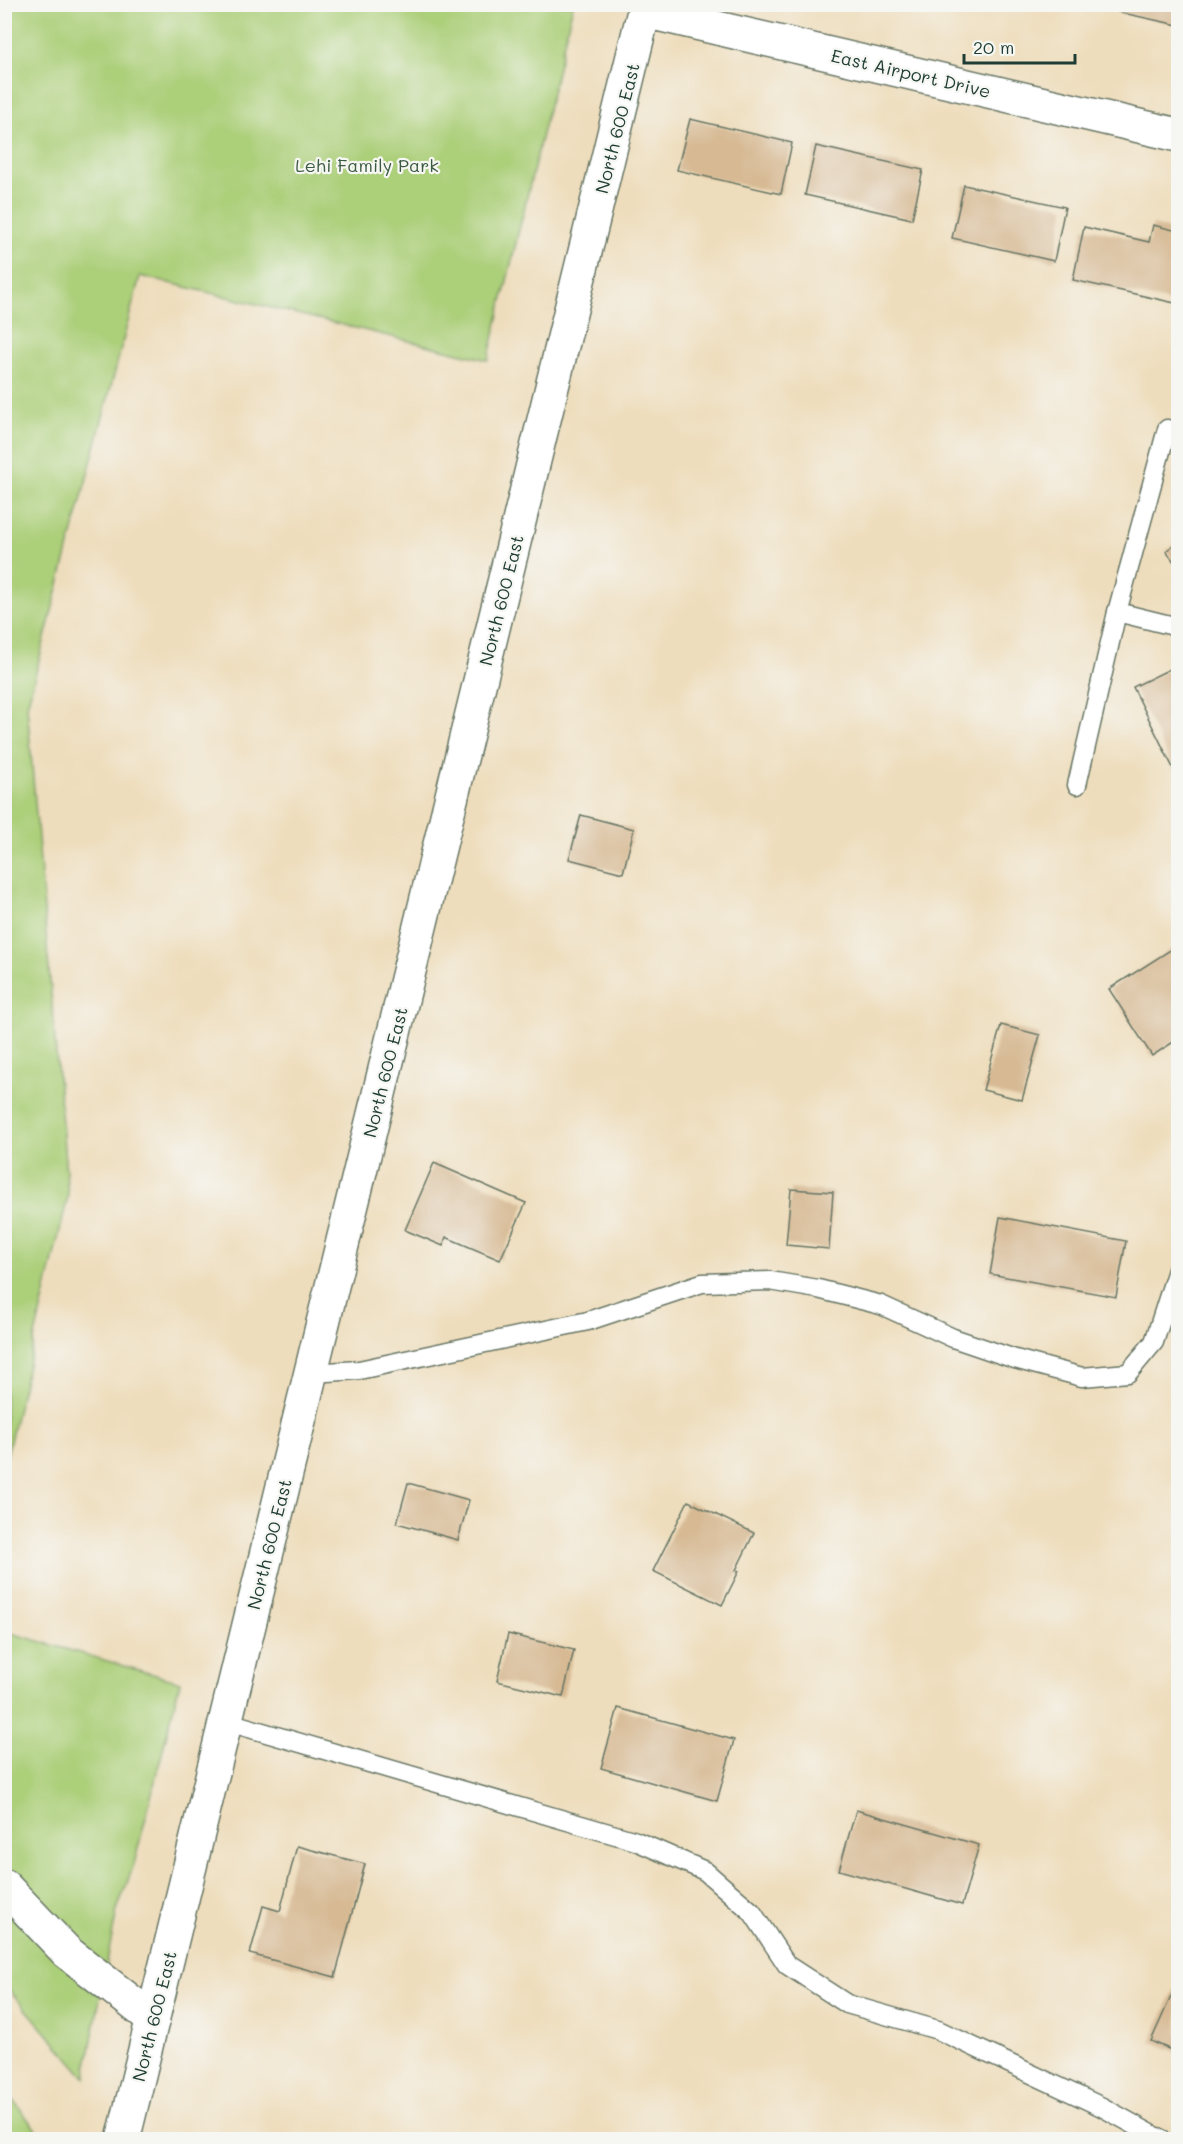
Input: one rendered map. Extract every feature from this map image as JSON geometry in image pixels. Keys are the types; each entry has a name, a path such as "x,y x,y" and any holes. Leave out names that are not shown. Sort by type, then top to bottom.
{"street":[{"name":"East Airport Drive","path":"645,8 1179,135"},
{"name":"North 600 East","path":"123,2139 645,8"},
{"path":"4,1886 67,1952 153,2019"}],"lane":[{"path":"1077,785 1117,612 1167,429"},
{"path":"1117,612 1179,627"},
{"path":"311,1373 359,1370 588,1321 702,1283 770,1281 818,1289 881,1305 953,1338 1015,1359 1082,1377 1128,1373 1154,1342 1179,1268"},
{"path":"225,1721 636,1841 705,1871 752,1912 787,1965 846,2004 938,2030 1162,2139"}],"green space":[{"name":"Lehi Family Park","path":"5,4 573,5 488,360 140,276 27,706 68,1196 5,1463"},
{"path":"4,1631 180,1682 134,1864 117,1910 86,2078 5,1985"},
{"path":"5,2089 43,2139 5,2139"}],"building":[{"path":"1120,4 1178,4 1178,25 1118,12"},
{"path":"690,119 792,143 781,194 677,170"},
{"path":"816,146 923,170 912,219 805,195"},
{"path":"964,185 1065,207 1054,261 952,238"},
{"path":"1153,225 1178,231 1178,288 1175,303 1073,280 1084,227 1149,242"},
{"path":"1178,541 1178,567 1166,551"},
{"path":"1178,665 1178,778 1133,687"},
{"path":"581,815 634,829 623,873 569,859"},
{"path":"1178,945 1178,1009 1176,1011 1178,1039 1152,1056 1109,989"},
{"path":"1001,1025 1040,1035 1022,1100 983,1090"},
{"path":"434,1163 526,1203 500,1260 446,1237 443,1246 405,1230"},
{"path":"791,1189 833,1192 829,1249 786,1245"},
{"path":"1000,1217 1126,1241 1116,1297 990,1274"},
{"path":"408,1483 469,1500 458,1540 397,1523"},
{"path":"688,1501 754,1533 722,1605 653,1571"},
{"path":"508,1634 574,1650 563,1697 497,1681"},
{"path":"618,1708 734,1740 717,1801 601,1768"},
{"path":"856,1810 979,1845 962,1905 839,1870"},
{"path":"297,1846 365,1864 335,1977 250,1954 263,1906 280,1911"},
{"path":"1178,1981 1178,2053 1151,2041"}]}
